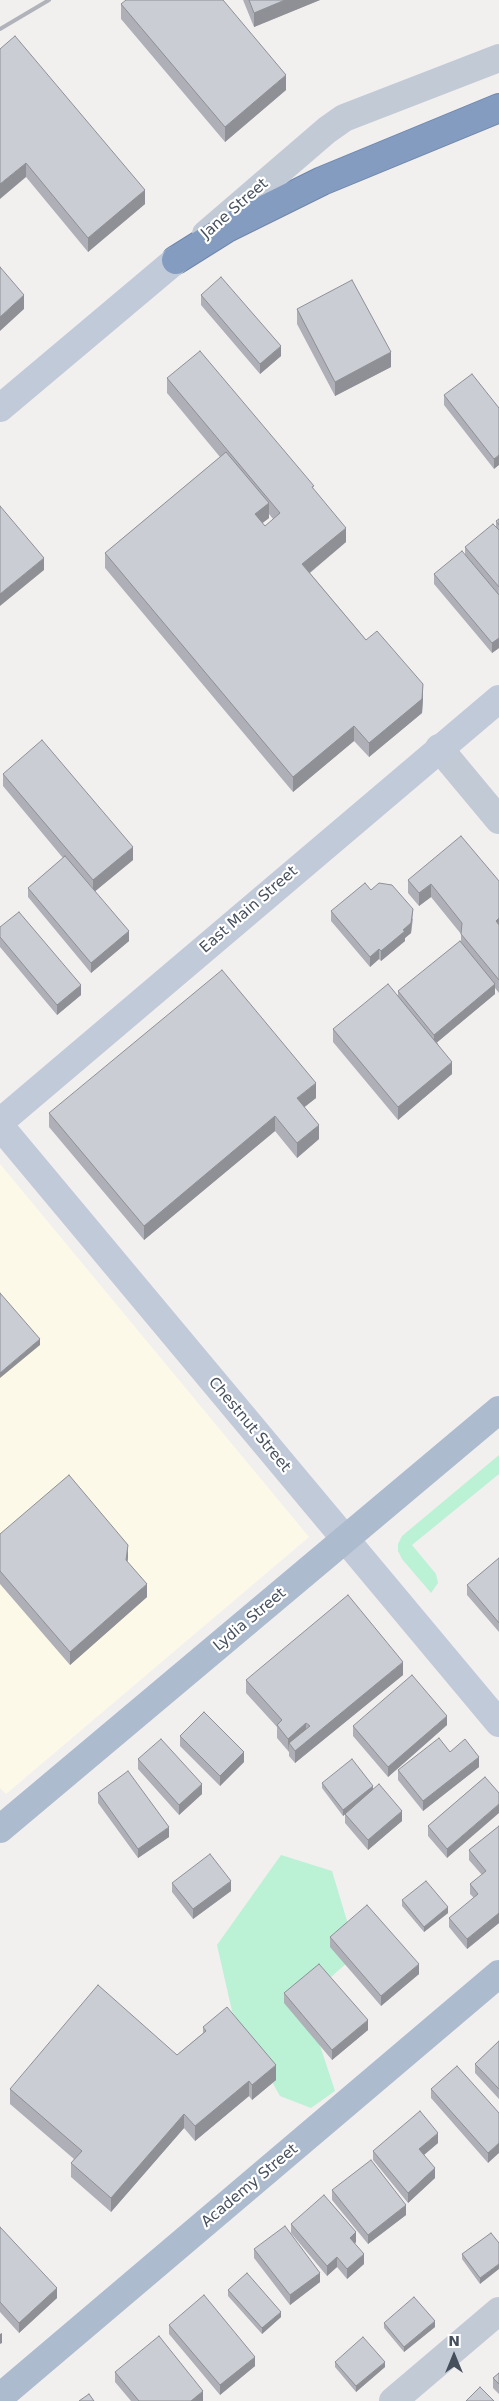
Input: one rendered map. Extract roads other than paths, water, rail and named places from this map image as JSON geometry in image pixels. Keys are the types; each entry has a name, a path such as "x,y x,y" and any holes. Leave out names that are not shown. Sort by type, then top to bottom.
{"highway":[{"path":"176,260 227,228 322,181 499,108"}],"main road":[{"name":"Jane Street","path":"0,408 176,260"},
{"name":"East Main Street","path":"0,1122 499,699"},
{"name":"Chestnut Street","path":"0,1126 499,1723"},
{"name":"Lydia Street","path":"4,1819 345,1540 499,1410"},
{"name":"Academy Street","path":"0,2397 499,1974"}],"street":[{"name":"Jane Street","path":"176,260 326,130 344,118 499,58"},
{"path":"439,748 499,820"},
{"path":"393,2401 499,2311"}],"railway":[{"path":"0,29 49,0"}]}
